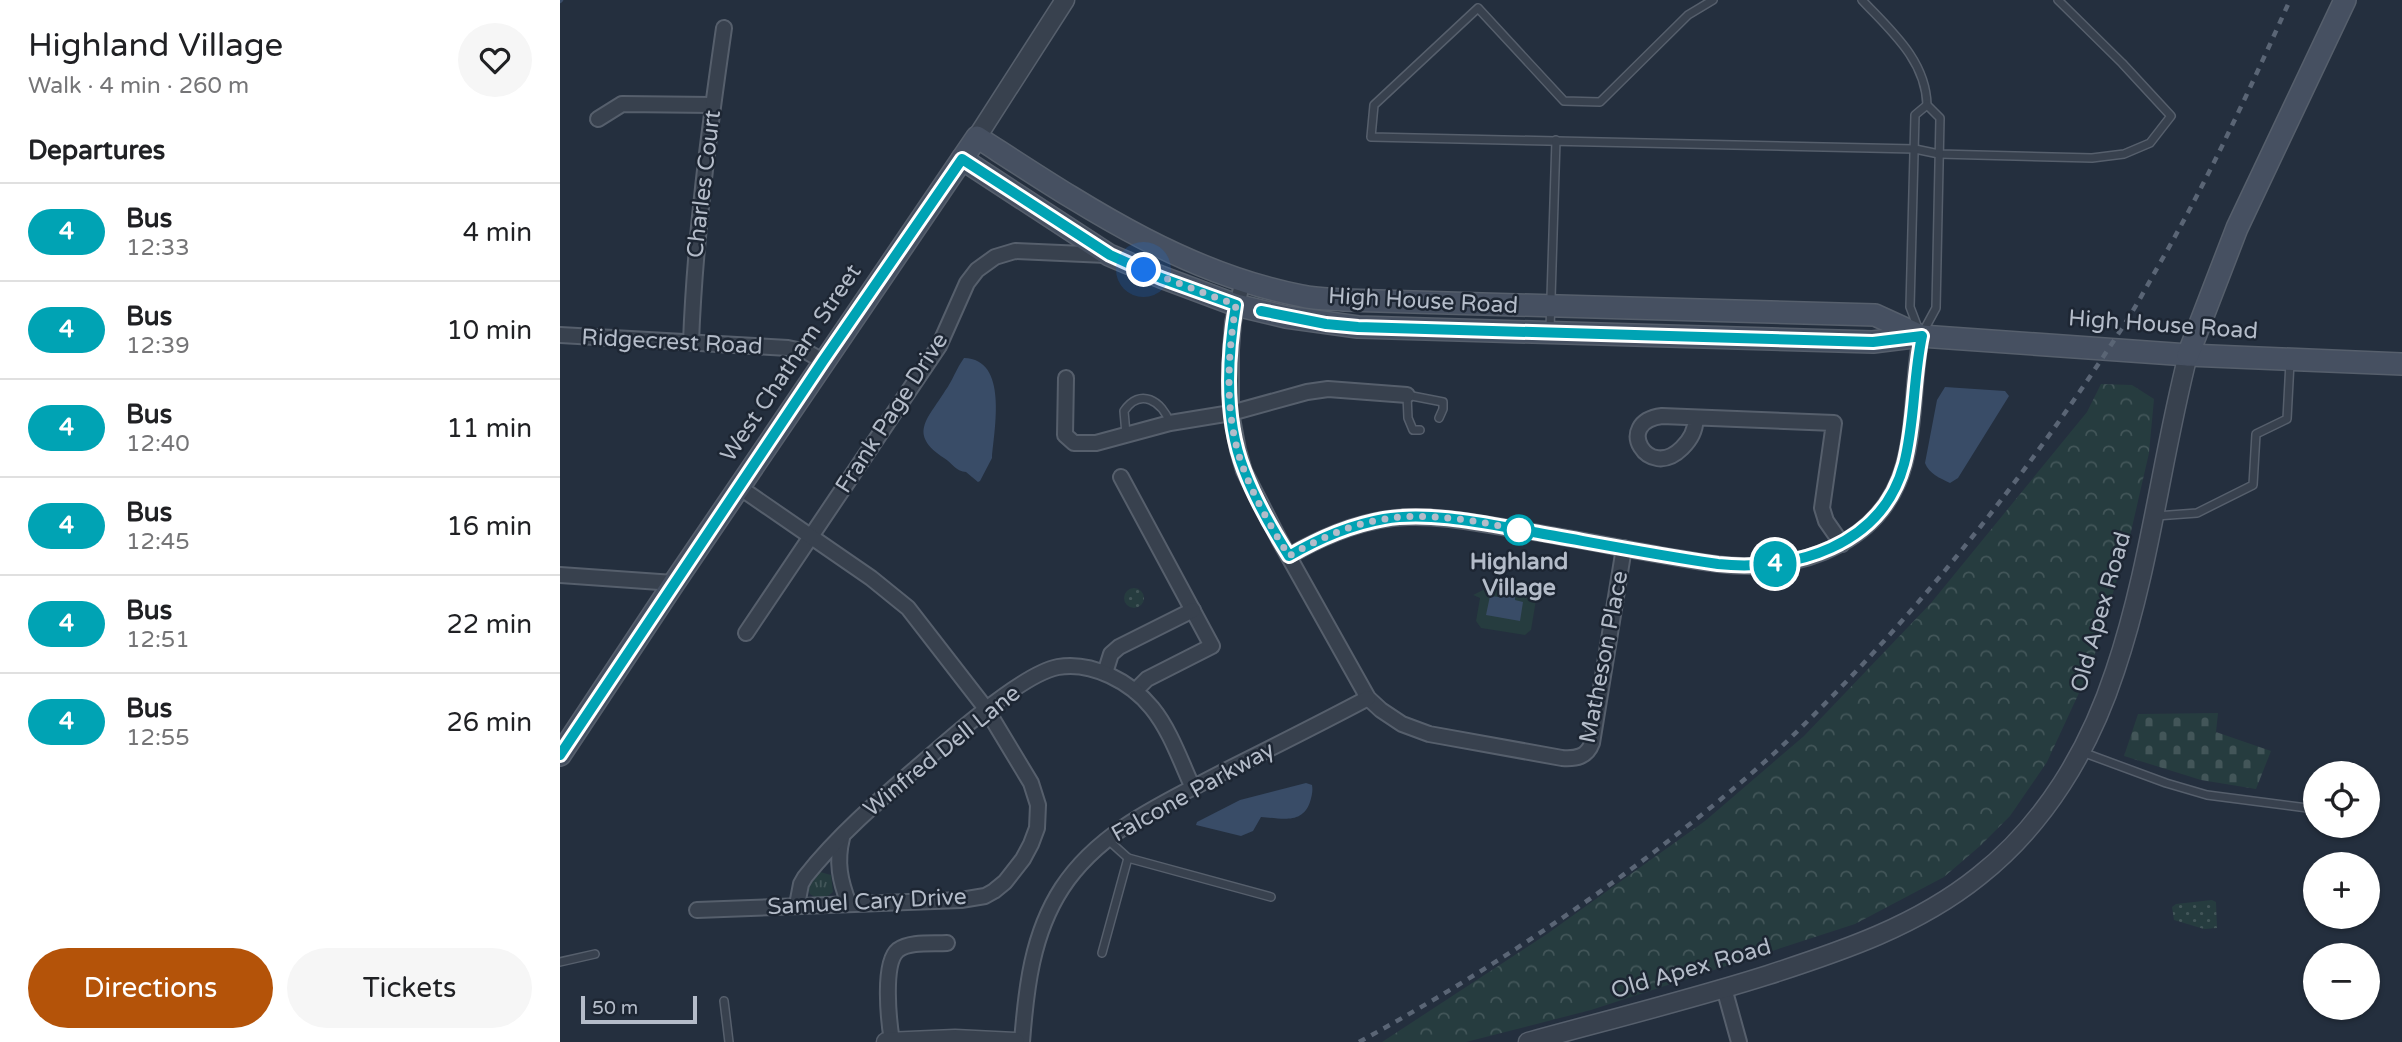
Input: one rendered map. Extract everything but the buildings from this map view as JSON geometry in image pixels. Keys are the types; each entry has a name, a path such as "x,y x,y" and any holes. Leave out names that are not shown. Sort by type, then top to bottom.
{"main road":[{"name":"Old Apex Road","path":"2188,355 2237,228 2345,0"},
{"name":"West Chatham Street","path":"560,755 823,361 977,137"},
{"name":"High House Road","path":"977,137 1065,195 1126,230 1200,265 1303,296 1344,300 1875,314 1922,336"},
{"name":"High House Road","path":"962,159 1110,255 1161,278 1236,305 1286,317 1358,327 1550,333 1873,342 1922,336 2188,355 2402,364"}],"street":[{"name":"West Chatham Street","path":"977,137 1065,0"},
{"name":"Charles Court","path":"691,342 694,263 724,28"},
{"path":"598,119 622,104 713,105"},
{"name":"Frank Page Drive","path":"746,633 939,346 967,283 977,270 995,257 1015,251 1110,255"},
{"name":"Matheson Place","path":"1243,280 1236,305 1231,350 1231,413 1244,471 1368,698 1381,710 1402,724 1429,734 1562,758 1583,755 1592,743 1625,548"},
{"name":"Ridgecrest Road","path":"560,335 796,349 823,361"},
{"path":"1289,556 1354,527 1385,519 1410,517 1466,521 1718,564 1756,566 1805,559 1842,544 1871,522 1898,482 1909,441 1915,366 1922,336"},
{"name":"Old Apex Road","path":"1528,1042 1724,988 1867,941 1948,899 1993,864 2032,825 2057,792 2081,752 2115,671 2138,592 2188,355"},
{"path":"1066,378 1064,432 1069,441 1087,444 1170,423 1231,413 1307,392 1328,389 1407,395"},
{"path":"1696,418 1834,423 1822,508 1826,521 1842,544"},
{"path":"1121,477 1212,646 1147,679 1135,691"},
{"name":"Samuel Cary Drive","path":"697,910 974,898 994,891 1015,871 1037,828 1038,805 1031,783 986,710 908,608 883,587 738,487"},
{"path":"560,575 674,583"},
{"path":"1105,673 1111,654 1119,647 1193,610"},
{"name":"Winfred Dell Lane","path":"797,905 805,877 872,806 986,710 1033,678 1058,667 1084,668 1105,673 1135,691 1153,709 1193,788"},
{"name":"Falcone Parkway","path":"1022,1042 1033,961 1047,919 1061,890 1079,866 1127,824 1368,698"},
{"path":"842,836 838,869 849,904"},
{"path":"892,1041 889,987 893,957 898,951 909,946 947,943"},
{"path":"1724,988 1739,1042"},
{"path":"886,1042 955,1039 1015,1042"}],"lane":[{"path":"1713,0 1688,15 1600,102 1564,101 1478,8 1374,105 1371,137 1915,149 1940,154 2092,158 2124,154 2150,143 2171,116 2058,0"},
{"path":"1862,0 1909,52 1920,71 1927,105 1940,118 1936,308 1922,336"},
{"path":"1922,336 1910,307 1915,116 1927,105"},
{"path":"1550,333 1556,140"},
{"path":"2155,516 2197,513 2253,485 2256,434 2287,419 2290,359"},
{"path":"1420,430 1413,430 1409,425 1407,395 1443,402 1439,418"},
{"path":"1126,434 1125,411 1130,404 1138,400 1150,399 1158,404 1170,423"},
{"path":"2081,752 2207,795 2303,807"},
{"path":"1107,839 1128,858 1272,897"},
{"path":"1102,953 1128,858"},
{"path":"560,962 595,954"},
{"path":"724,1001 729,1042"}],"green space":[{"path":"2101,384 2132,385 2154,399 2149,453 2130,536 2091,667 2047,762 2010,816 1980,846 1944,877 1855,924 1591,1010 1466,1042 1382,1042 1547,934 1705,821 1804,736 1931,603 2087,412"},
{"path":"1491,586 1523,592 1525,586 1538,588 1531,630 1525,635 1481,628 1476,621 1480,598 1473,595"},
{"path":"1130,588 1138,588 1144,598 1138,608 1130,608 1124,602 1124,594"},
{"path":"2218,713 2216,732 2271,751 2256,789 2201,780 2124,756 2138,714"},
{"path":"820,872 831,875 833,892 822,898 810,894 808,888"},
{"path":"2212,900 2216,902 2217,928 2204,929 2174,920 2172,907 2176,904"}],"water":[{"path":"964,358 978,361 988,370 996,398 992,458 978,482 933,449 924,434 927,419"},
{"path":"1945,387 2005,391 2009,396 1958,478 1950,483 1932,473 1925,463 1937,400"},
{"path":"1500,594 1523,602 1520,621 1486,615 1490,596 1499,597"},
{"path":"1306,783 1312,785 1310,802 1302,814 1296,817 1261,817 1253,831 1241,836 1196,825 1197,822 1240,800"}],"railway":[{"path":"1359,1042 1510,953 1654,852 1719,801 1781,747 1876,650 1965,546 2007,492 2124,325 2212,166 2290,0"}],"bus line":[{"name":"4","path":"560,755 823,361 962,159 1110,255 1161,278 1236,305 1230,376 1233,429 1244,471 1289,556 1306,546 1354,527 1385,519 1410,517 1466,521 1740,566 1776,564 1823,553 1842,544 1871,522 1898,482 1909,441 1915,366 1922,336 1873,342 1358,327 1326,324 1261,311"}],"place":[{"name":"Highland Village","path":"1519,530"}],"route":[{"path":"1144,270 1236,305 1230,376 1233,429 1244,471 1289,556 1329,536 1385,519 1410,517 1466,521 1519,530"}]}
